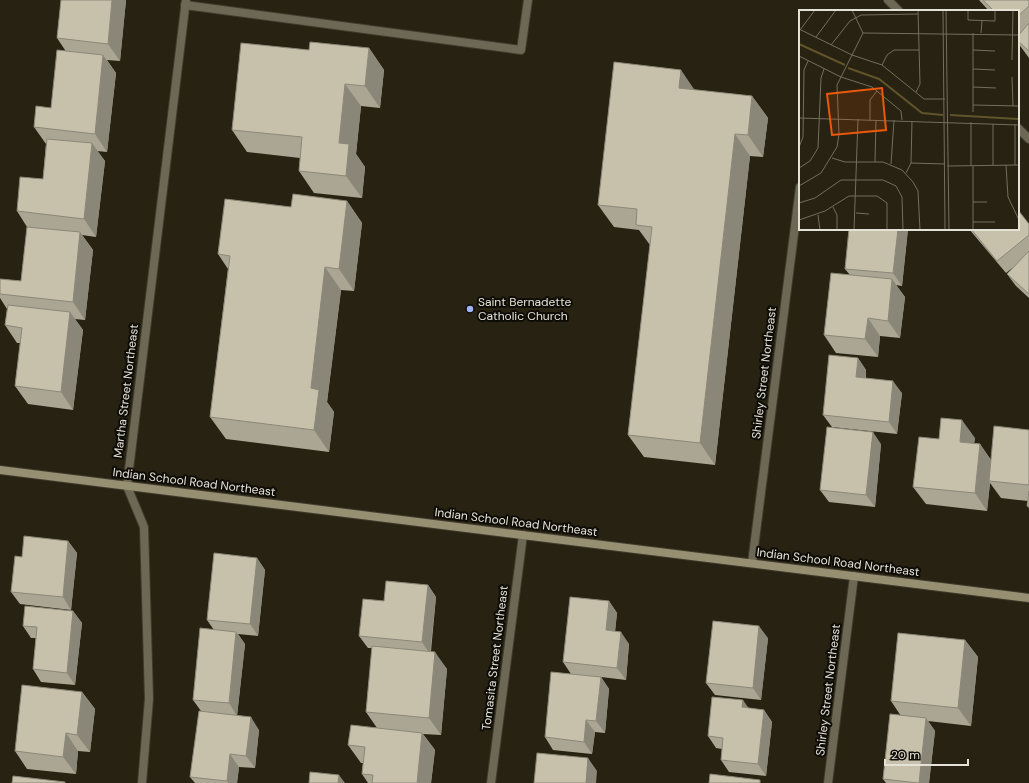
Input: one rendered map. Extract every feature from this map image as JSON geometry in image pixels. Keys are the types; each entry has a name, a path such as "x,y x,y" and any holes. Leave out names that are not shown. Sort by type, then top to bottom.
{"street":[{"path":"185,3 521,50 528,0"},
{"path":"888,0 898,10"},
{"name":"Martha Street Northeast","path":"142,783 148,699 144,527 127,486 185,3"},
{"path":"1019,129 1029,138"},
{"name":"Shirley Street Northeast","path":"752,563 799,195"},
{"name":"Indian School Road Northeast","path":"0,470 1029,598"},
{"name":"Tomasita Street Northeast","path":"491,783 523,535"},
{"name":"Shirley Street Northeast","path":"828,783 854,576"}],"building":[{"path":"61,0 112,0 108,44 57,38"},
{"path":"983,0 1029,0 1029,6 1019,15 1019,10 993,10"},
{"path":"1029,23 1029,51 1019,42 1019,35"},
{"path":"310,42 369,48 365,86 345,84 339,143 349,144 346,176 299,171 302,137 232,130 241,43 309,50"},
{"path":"57,50 103,55 95,134 34,127 36,106 51,108"},
{"path":"614,62 681,70 679,88 752,96 748,135 735,134 700,443 628,435 652,227 636,225 637,209 598,205"},
{"path":"47,139 92,143 84,219 17,211 20,177 43,179"},
{"path":"293,194 347,201 339,269 325,267 311,388 319,390 314,430 210,417 230,256 218,254 225,199 291,207"},
{"path":"1019,211 1029,224 1029,235 997,261 972,230 1019,230"},
{"path":"27,227 80,232 73,302 0,294 0,279 21,281"},
{"path":"849,230 898,230 893,273 845,269"},
{"path":"1029,251 1029,294 1007,274"},
{"path":"831,273 892,279 888,321 868,318 865,339 824,335"},
{"path":"8,305 70,312 61,392 15,386 22,328 5,325"},
{"path":"829,355 858,358 856,377 893,381 889,422 823,415"},
{"path":"941,418 962,420 960,442 980,444 975,493 913,487 919,437 939,439"},
{"path":"994,426 1029,430 1029,485 989,481"},
{"path":"827,427 873,432 866,495 820,490"},
{"path":"1029,491 1029,506 1027,506"},
{"path":"24,536 68,541 63,597 11,592 15,556 22,557"},
{"path":"214,553 257,558 250,624 207,620"},
{"path":"386,581 428,585 422,642 359,636 363,599 384,601"},
{"path":"570,597 609,601 606,630 621,632 617,668 563,662"},
{"path":"25,606 73,611 67,673 33,669 37,627 23,626"},
{"path":"713,621 759,626 753,688 706,683"},
{"path":"200,628 236,632 229,703 193,700"},
{"path":"898,633 965,640 958,708 891,701"},
{"path":"372,646 435,652 429,718 366,712"},
{"path":"551,672 601,677 596,721 586,720 584,742 545,737"},
{"path":"22,685 82,692 77,735 66,733 63,757 15,751"},
{"path":"712,697 743,700 742,707 764,710 758,764 721,760 723,738 708,736"},
{"path":"199,711 251,717 246,756 230,754 227,781 190,777"},
{"path":"890,714 926,718 919,783 883,779"},
{"path":"351,725 422,733 417,783 372,783 373,775 362,774 365,747 348,745"},
{"path":"537,753 588,758 586,783 534,783"},
{"path":"310,772 339,775 338,783 309,783"},
{"path":"710,774 760,780 760,783 709,783"},
{"path":"13,776 65,782 65,783 12,783"}],"place":[{"name":"Saint Bernadette Catholic Church","path":"470,309"}]}
